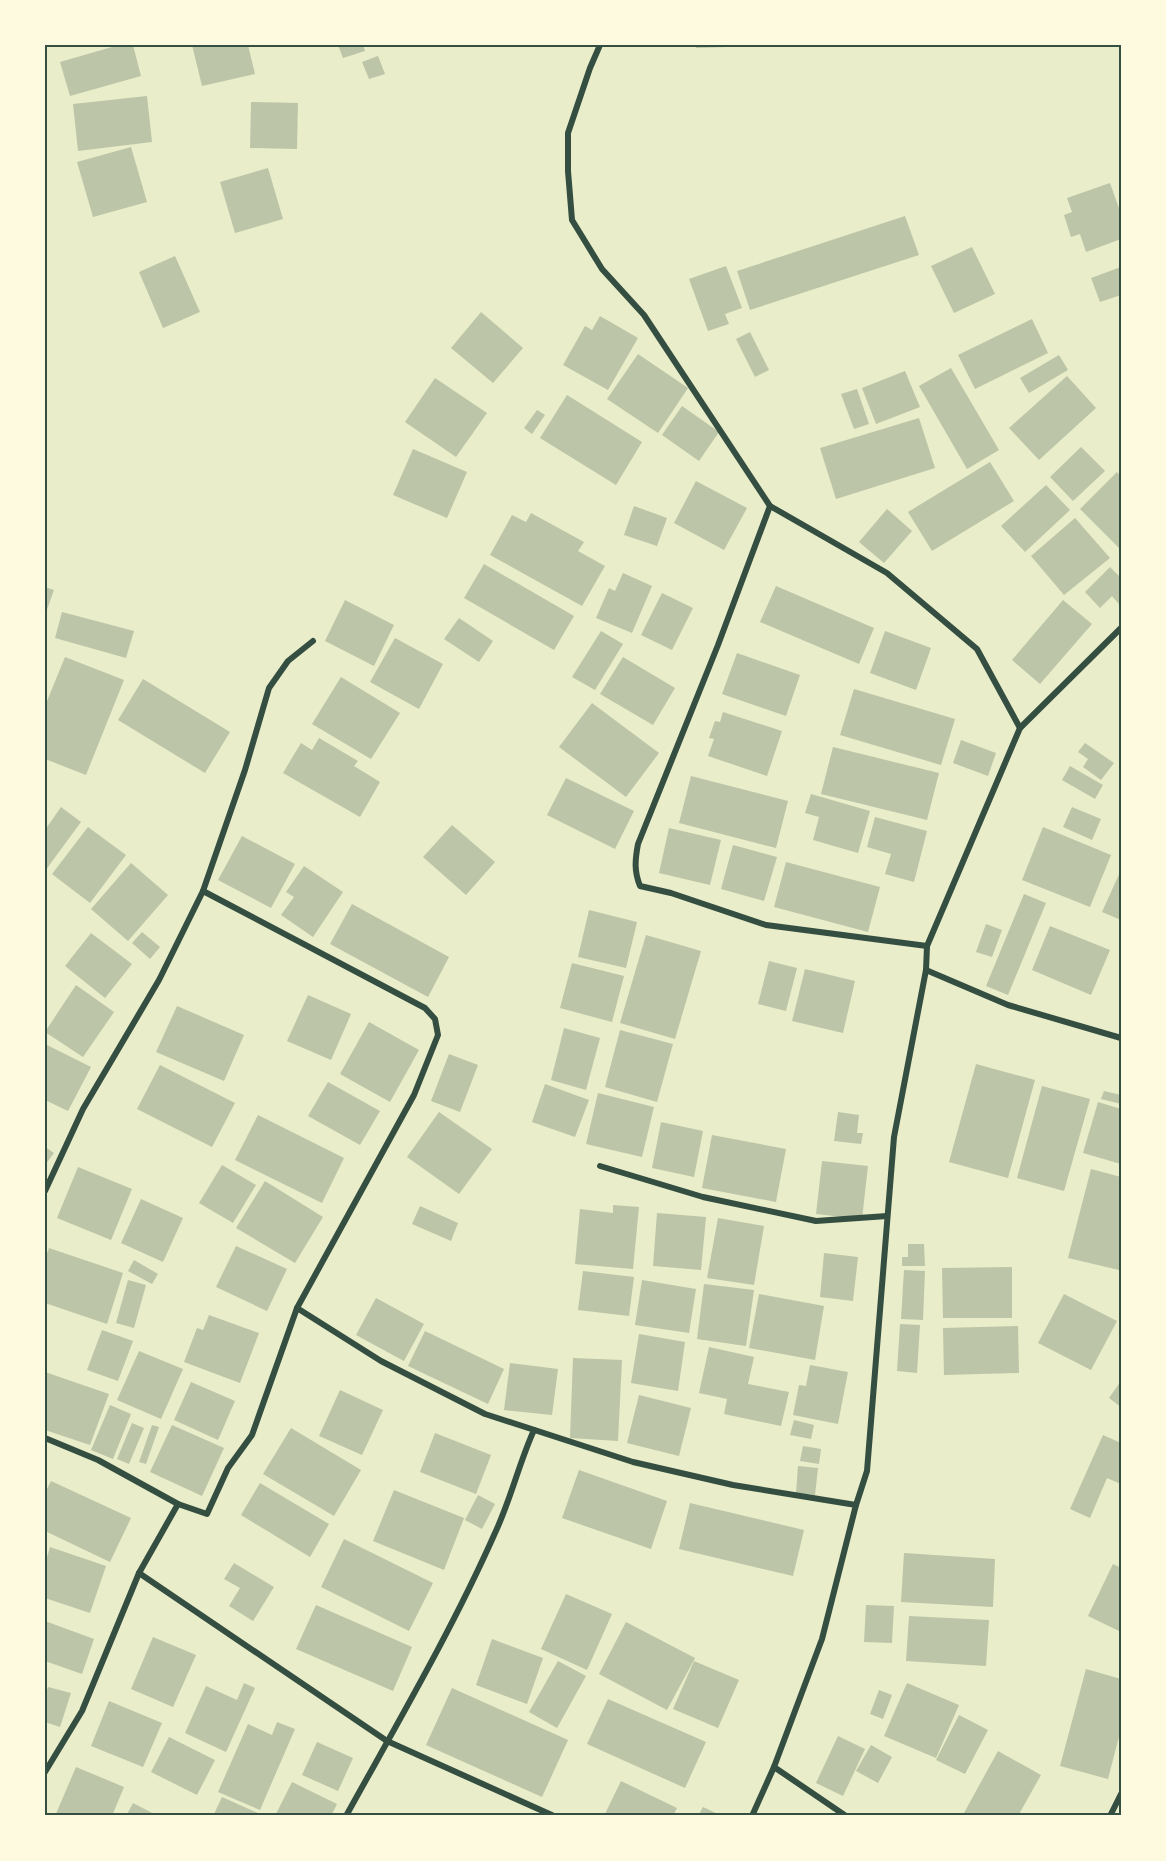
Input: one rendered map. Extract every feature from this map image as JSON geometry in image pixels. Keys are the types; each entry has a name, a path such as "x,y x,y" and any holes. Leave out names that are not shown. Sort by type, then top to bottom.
{"street":[{"path":"600,45 568,133 568,171 572,220 602,269 644,315 770,506 887,573 977,649 1020,728"},
{"path":"770,506 718,645 638,844 634,861 640,886 671,893 766,926 927,946"},
{"path":"752,1816 774,1767 822,1639 856,1505 867,1471 894,1137 926,970 927,946 1020,728 1121,628"},
{"path":"45,1191 83,1109 159,980 203,891 245,770 269,688 288,661 313,641"},
{"path":"45,1438 98,1460 178,1504 207,1514 228,1468 252,1435 297,1308 414,1095 438,1035 435,1019 426,1008 203,891"},
{"path":"926,970 1008,1005 1121,1038"},
{"path":"600,1166 703,1197 816,1221 887,1216"},
{"path":"297,1308 381,1361 484,1414 633,1462 733,1485 856,1505"},
{"path":"346,1816 458,1614 497,1530 522,1456 534,1430"},
{"path":"45,1772 82,1711 139,1573 178,1504"},
{"path":"139,1573 387,1741 554,1816"},
{"path":"774,1767 846,1816"},
{"path":"1110,1816 1121,1794"}],"building":[{"path":"119,45 133,45 141,76 70,96 60,62"},
{"path":"192,45 248,45 255,74 202,86"},
{"path":"338,45 363,45 365,51 343,58"},
{"path":"696,45 727,45 727,47 696,48"},
{"path":"378,56 385,74 369,79 362,62"},
{"path":"147,96 152,142 78,151 73,104"},
{"path":"251,102 298,103 297,149 250,148"},
{"path":"131,147 147,202 93,217 77,162"},
{"path":"268,168 283,219 235,233 220,182"},
{"path":"1110,183 1121,214 1121,239 1086,252 1080,234 1071,237 1064,215 1072,212 1067,198"},
{"path":"905,216 919,255 750,310 737,271"},
{"path":"972,247 995,294 954,313 931,266"},
{"path":"175,256 200,312 163,328 139,272"},
{"path":"726,266 742,308 725,314 729,324 708,331 689,279"},
{"path":"1121,267 1121,295 1100,302 1091,278"},
{"path":"481,312 523,348 493,383 451,348"},
{"path":"600,316 638,338 608,390 563,365 585,326 592,330"},
{"path":"1032,319 1048,353 975,389 958,355"},
{"path":"750,332 769,370 755,377 736,339"},
{"path":"638,354 688,388 658,433 607,399"},
{"path":"1059,355 1068,370 1029,393 1020,378"},
{"path":"951,368 999,450 967,469 919,386"},
{"path":"905,371 920,407 876,424 862,388"},
{"path":"1067,376 1096,408 1039,460 1009,428"},
{"path":"435,378 487,413 456,457 405,422"},
{"path":"857,389 869,424 854,429 841,394"},
{"path":"567,395 642,442 616,485 540,438"},
{"path":"682,406 719,432 699,461 662,435"},
{"path":"537,410 545,415 532,434 524,428"},
{"path":"919,418 935,468 836,499 820,448"},
{"path":"1081,447 1105,471 1073,501 1050,477"},
{"path":"413,449 467,472 447,518 393,495"},
{"path":"990,462 1014,501 932,551 908,512"},
{"path":"1117,472 1121,477 1121,550 1080,509"},
{"path":"696,481 747,508 724,550 674,523"},
{"path":"1046,485 1070,510 1025,552 1001,526"},
{"path":"634,506 667,518 657,546 624,535"},
{"path":"887,509 912,531 884,563 859,542"},
{"path":"531,513 584,542 578,551 605,566 582,606 490,555 512,515 526,522"},
{"path":"1075,518 1110,558 1064,595 1031,556"},
{"path":"484,564 574,616 554,650 464,598"},
{"path":"1110,567 1121,578 1121,602 1119,604 1112,596 1100,608 1085,592"},
{"path":"623,573 652,586 632,633 596,618 609,588 615,591"},
{"path":"776,586 874,628 859,664 760,622"},
{"path":"45,587 54,590 45,615"},
{"path":"662,593 693,608 672,650 641,635"},
{"path":"345,600 394,625 374,666 325,641"},
{"path":"1063,600 1092,624 1040,684 1012,660"},
{"path":"62,612 134,631 126,658 55,638"},
{"path":"459,618 493,641 479,662 444,639"},
{"path":"601,631 623,644 595,690 572,677"},
{"path":"885,631 931,648 916,690 870,673"},
{"path":"395,638 443,664 419,709 370,682"},
{"path":"737,653 800,675 786,716 722,694"},
{"path":"65,657 124,680 86,775 45,759 45,706"},
{"path":"623,657 675,688 653,725 600,694"},
{"path":"341,677 400,713 371,759 312,724"},
{"path":"143,679 230,732 205,773 118,720"},
{"path":"854,689 955,719 941,765 840,735"},
{"path":"592,703 659,753 626,797 559,747"},
{"path":"723,712 782,731 767,776 708,756 714,739 709,738 715,721 720,722"},
{"path":"319,738 358,761 354,766 380,782 360,817 283,773 301,743 312,750"},
{"path":"961,740 996,753 988,776 953,763"},
{"path":"1085,743 1114,763 1101,780 1083,767 1088,759 1078,752"},
{"path":"833,747 939,773 927,820 821,794"},
{"path":"1070,766 1103,785 1095,799 1062,780"},
{"path":"691,776 788,801 776,848 679,823"},
{"path":"566,778 634,811 615,849 547,815"},
{"path":"811,794 870,811 858,853 813,840 819,817 805,813"},
{"path":"61,807 81,822 45,871 45,830"},
{"path":"1072,807 1101,819 1092,840 1063,827"},
{"path":"875,817 927,831 914,882 885,874 891,854 867,847"},
{"path":"452,825 495,862 466,895 423,857"},
{"path":"88,827 126,855 90,903 52,874"},
{"path":"1043,827 1111,855 1090,907 1022,880"},
{"path":"669,828 721,840 710,885 659,873"},
{"path":"242,836 295,864 271,908 218,880"},
{"path":"733,845 777,857 764,901 721,889"},
{"path":"786,862 880,887 868,932 774,907"},
{"path":"131,863 168,895 128,941 91,909"},
{"path":"304,866 343,892 313,937 281,915 294,897 286,892"},
{"path":"1121,870 1121,920 1102,912"},
{"path":"1024,894 1046,903 1008,995 986,986"},
{"path":"352,904 449,957 428,997 330,944"},
{"path":"589,910 637,922 626,968 578,957"},
{"path":"986,924 1002,930 992,957 976,952"},
{"path":"1050,926 1110,950 1091,995 1032,970"},
{"path":"142,932 160,947 150,959 132,943"},
{"path":"91,933 132,964 105,998 65,966"},
{"path":"646,935 701,951 675,1039 620,1023"},
{"path":"769,961 797,968 786,1011 758,1004"},
{"path":"572,963 624,976 612,1022 560,1008"},
{"path":"805,969 855,981 843,1033 792,1021"},
{"path":"76,985 114,1012 83,1057 45,1032"},
{"path":"308,995 351,1014 331,1060 287,1041"},
{"path":"177,1006 244,1035 224,1081 156,1052"},
{"path":"369,1022 419,1050 390,1102 340,1074"},
{"path":"564,1028 600,1038 586,1090 551,1080"},
{"path":"620,1030 673,1044 657,1102 605,1087"},
{"path":"47,1045 91,1067 68,1111 45,1100 45,1048"},
{"path":"449,1054 478,1065 460,1112 431,1101"},
{"path":"976,1064 1035,1080 1008,1178 949,1162"},
{"path":"160,1065 235,1103 212,1147 137,1109"},
{"path":"328,1082 380,1111 360,1145 308,1116"},
{"path":"545,1084 589,1100 575,1137 532,1122"},
{"path":"1042,1086 1090,1099 1064,1191 1017,1178"},
{"path":"1104,1091 1121,1095 1121,1104 1101,1099"},
{"path":"598,1093 654,1107 642,1157 586,1144"},
{"path":"1098,1102 1121,1109 1121,1164 1083,1153"},
{"path":"439,1112 492,1149 459,1194 407,1157"},
{"path":"838,1112 859,1115 857,1133 863,1133 861,1144 834,1141"},
{"path":"258,1115 344,1158 322,1203 235,1160"},
{"path":"661,1122 703,1131 694,1177 652,1168"},
{"path":"712,1135 786,1149 776,1202 702,1188"},
{"path":"45,1147 54,1153 45,1165"},
{"path":"822,1161 868,1166 862,1219 816,1214"},
{"path":"222,1165 256,1185 233,1223 199,1203"},
{"path":"78,1167 132,1189 111,1240 57,1218"},
{"path":"1091,1169 1121,1177 1121,1262 1119,1270 1068,1258"},
{"path":"265,1181 323,1217 295,1263 236,1228"},
{"path":"141,1199 183,1218 163,1262 121,1243"},
{"path":"613,1205 639,1207 633,1269 575,1264 580,1209 613,1213"},
{"path":"420,1206 458,1223 451,1241 412,1224"},
{"path":"657,1213 706,1217 701,1270 653,1266"},
{"path":"718,1218 764,1226 754,1285 707,1278"},
{"path":"908,1244 924,1244 925,1266 902,1266 902,1257 908,1257"},
{"path":"236,1246 287,1269 267,1311 216,1287"},
{"path":"49,1248 123,1273 107,1324 45,1303 45,1259"},
{"path":"824,1253 858,1257 853,1301 820,1297"},
{"path":"134,1260 158,1274 152,1284 128,1271"},
{"path":"1012,1267 1012,1318 943,1318 942,1268"},
{"path":"904,1270 925,1271 923,1320 901,1319"},
{"path":"583,1271 634,1277 629,1316 578,1310"},
{"path":"128,1280 146,1285 134,1328 116,1323"},
{"path":"642,1280 696,1289 689,1333 635,1325"},
{"path":"704,1284 754,1290 746,1346 697,1339"},
{"path":"759,1294 824,1306 815,1360 749,1348"},
{"path":"1064,1294 1117,1321 1091,1370 1038,1343"},
{"path":"376,1298 424,1324 404,1361 356,1335"},
{"path":"209,1315 259,1333 240,1383 184,1362 197,1328 203,1330"},
{"path":"900,1324 920,1325 917,1373 897,1371"},
{"path":"1018,1326 1019,1373 944,1375 943,1328"},
{"path":"102,1330 133,1341 118,1381 87,1370"},
{"path":"425,1331 504,1369 488,1404 408,1366"},
{"path":"639,1334 685,1342 678,1391 631,1383"},
{"path":"709,1347 754,1357 748,1384 789,1392 781,1426 724,1414 727,1399 699,1393"},
{"path":"139,1351 183,1369 161,1419 117,1400"},
{"path":"573,1358 622,1360 618,1441 570,1438"},
{"path":"510,1363 558,1369 552,1415 504,1410"},
{"path":"810,1365 848,1372 838,1424 793,1415 799,1385 806,1386"},
{"path":"45,1372 109,1394 90,1445 45,1430"},
{"path":"1121,1381 1121,1407 1109,1398"},
{"path":"191,1382 235,1401 218,1440 174,1420"},
{"path":"340,1390 383,1410 362,1455 319,1436"},
{"path":"639,1395 691,1408 679,1456 627,1443"},
{"path":"110,1405 131,1414 113,1459 91,1450"},
{"path":"794,1420 814,1425 811,1439 790,1435"},
{"path":"132,1423 144,1428 129,1464 117,1459"},
{"path":"152,1425 159,1427 146,1464 139,1462"},
{"path":"172,1425 224,1448 202,1496 150,1472"},
{"path":"291,1428 361,1470 334,1516 263,1474"},
{"path":"435,1433 491,1455 476,1494 420,1472"},
{"path":"1103,1435 1121,1443 1121,1484 1107,1478 1090,1518 1070,1509"},
{"path":"803,1446 821,1449 819,1464 800,1461"},
{"path":"798,1466 818,1468 815,1495 796,1493"},
{"path":"579,1470 667,1501 651,1549 562,1518"},
{"path":"51,1481 131,1518 110,1562 45,1531 45,1493"},
{"path":"260,1483 329,1524 310,1557 241,1515"},
{"path":"394,1490 464,1518 444,1570 373,1541"},
{"path":"478,1495 495,1504 482,1529 465,1520"},
{"path":"690,1503 804,1530 793,1576 679,1549"},
{"path":"344,1539 433,1583 409,1631 321,1587"},
{"path":"50,1547 106,1566 90,1613 45,1598 45,1564"},
{"path":"904,1553 995,1559 993,1607 901,1602"},
{"path":"234,1563 274,1587 253,1621 229,1606 240,1588 224,1579"},
{"path":"1113,1564 1121,1568 1121,1632 1088,1616"},
{"path":"566,1594 612,1614 587,1670 541,1649"},
{"path":"316,1605 412,1647 393,1691 296,1649"},
{"path":"866,1605 894,1606 892,1643 864,1642"},
{"path":"909,1616 989,1620 986,1666 906,1661"},
{"path":"45,1621 94,1639 82,1674 45,1661"},
{"path":"626,1622 695,1658 667,1710 599,1674"},
{"path":"153,1637 196,1655 173,1707 131,1689"},
{"path":"492,1639 543,1658 527,1704 476,1685"},
{"path":"558,1661 586,1676 557,1728 529,1712"},
{"path":"694,1661 739,1680 718,1728 673,1709"},
{"path":"1086,1669 1121,1679 1121,1729 1108,1779 1060,1766"},
{"path":"244,1683 255,1688 226,1752 185,1733 206,1686 237,1700"},
{"path":"907,1683 959,1705 936,1758 884,1736"},
{"path":"48,1687 71,1693 60,1727 45,1722 45,1697"},
{"path":"452,1688 568,1740 542,1797 426,1745"},
{"path":"879,1690 892,1695 883,1719 870,1714"},
{"path":"608,1699 706,1742 685,1788 587,1744"},
{"path":"109,1701 162,1723 143,1767 91,1746"},
{"path":"959,1715 988,1730 965,1774 936,1760"},
{"path":"277,1722 295,1729 260,1810 218,1792 248,1724 272,1735"},
{"path":"838,1736 865,1749 843,1796 816,1783"},
{"path":"169,1737 215,1760 197,1795 151,1772"},
{"path":"317,1742 353,1758 338,1791 302,1775"},
{"path":"871,1745 892,1757 878,1783 856,1771"},
{"path":"998,1751 1041,1775 1018,1816 970,1816 964,1813"},
{"path":"76,1767 124,1787 112,1816 55,1816"},
{"path":"621,1781 677,1808 673,1816 604,1816"},
{"path":"292,1782 337,1804 331,1816 275,1816"},
{"path":"222,1797 260,1814 259,1816 218,1816 214,1814"},
{"path":"133,1803 158,1816 126,1816"},
{"path":"703,1807 722,1816 698,1816"}]}
